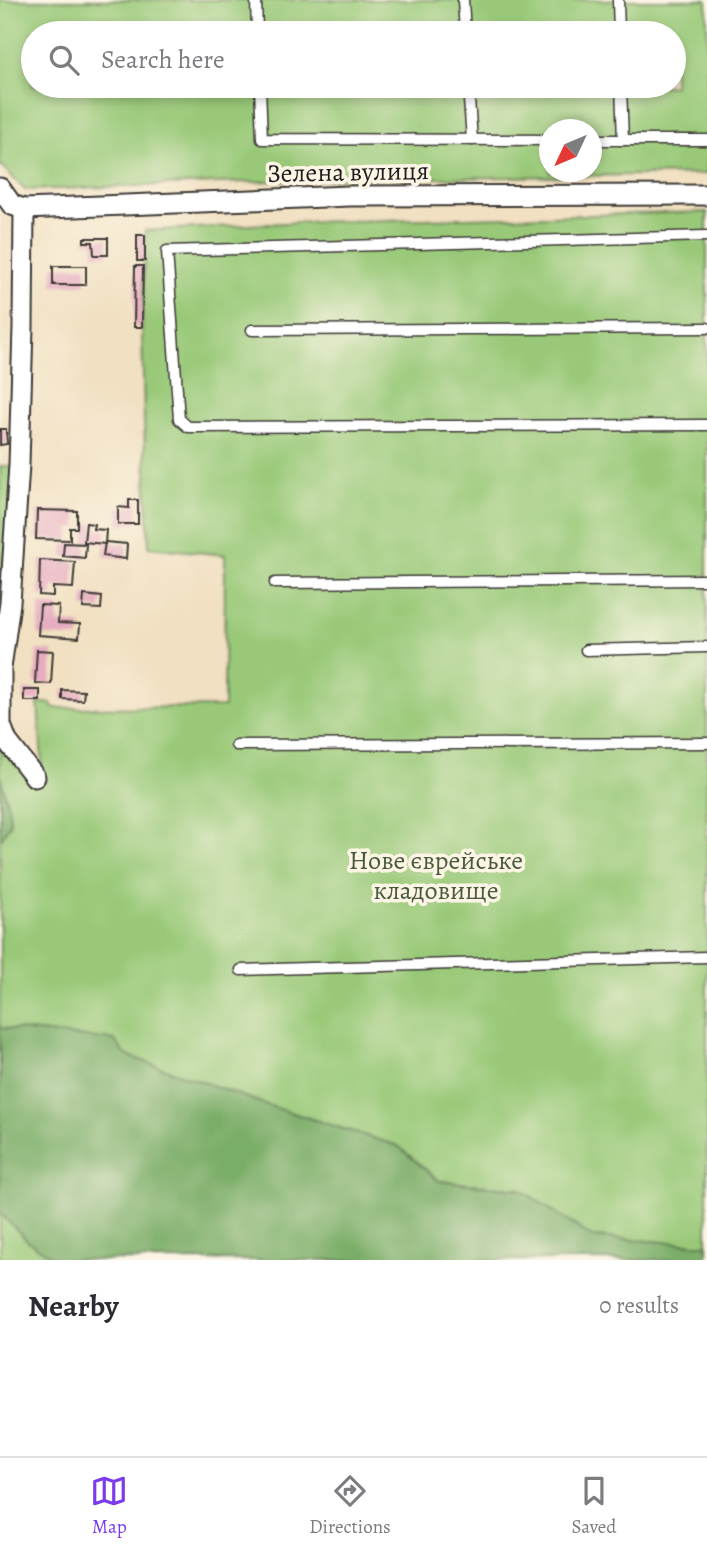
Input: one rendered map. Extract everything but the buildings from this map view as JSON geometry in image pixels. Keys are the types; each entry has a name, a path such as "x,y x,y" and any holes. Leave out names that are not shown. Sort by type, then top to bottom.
{"street":[{"path":"0,188 12,205 24,209 19,465 10,603 1,668 1,725 7,741 35,777"},
{"name":"Зелена вулиця","path":"24,209 349,196 707,195"}],"lane":[{"path":"256,0 257,21"},
{"path":"463,0 464,21"},
{"path":"618,0 619,21"},
{"path":"260,98 262,139 539,140"},
{"path":"469,98 472,140"},
{"path":"621,98 623,140"},
{"path":"602,140 707,140"},
{"path":"707,236 167,251 179,419 188,426 707,425"},
{"path":"252,330 707,328"},
{"path":"275,583 707,580"},
{"path":"586,650 707,647"},
{"path":"236,745 707,743"},
{"path":"242,970 707,957"}],"green space":[{"path":"0,0 707,0 707,174 602,176 602,119 539,119 539,176 302,180 25,190 0,164"},
{"name":"Нове єврейське кладовище","path":"707,212 707,1245 592,1237 520,1189 439,1181 398,1146 273,1107 126,1055 113,1040 0,1028 0,840 10,824 0,775 0,737 43,778 38,703 51,703 53,708 224,707 225,555 149,547 142,327 145,231 302,222"},
{"path":"0,466 14,466 0,639"},
{"path":"0,775 10,824 0,840"},
{"path":"0,1028 114,1040 126,1055 273,1107 398,1146 439,1181 520,1189 592,1237 707,1245 707,1260 57,1260 28,1241 0,1213"},
{"path":"0,1213 28,1241 57,1260 0,1260"}]}
